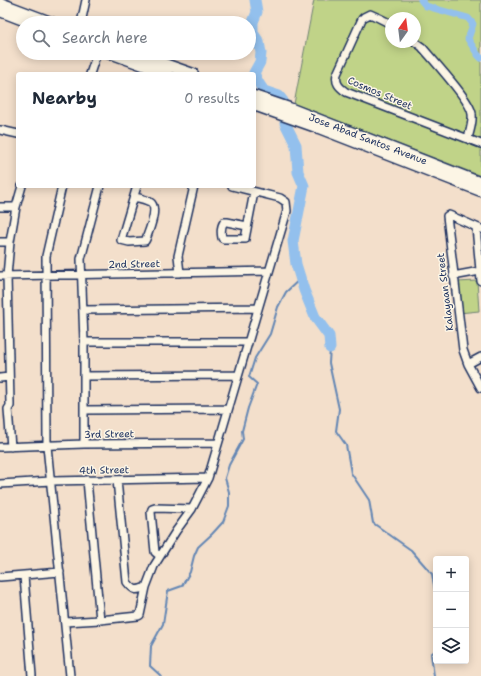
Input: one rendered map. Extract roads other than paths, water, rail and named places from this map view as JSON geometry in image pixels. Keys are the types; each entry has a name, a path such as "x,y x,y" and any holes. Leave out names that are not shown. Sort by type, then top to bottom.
{"main road":[{"path":"0,3 34,16"},
{"path":"0,11 16,17"},
{"path":"129,60 162,72"},
{"path":"153,60 187,72"},
{"name":"Jose Abad Santos Avenue","path":"256,97 276,103 290,113 481,191"},
{"name":"Jose Abad Santos Avenue","path":"256,106 279,114 290,113 481,183"}],"street":[{"path":"83,16 86,0"},
{"name":"Cosmos Street","path":"385,21 370,14 362,19 337,74 336,78 338,85 346,92 481,144"},
{"path":"421,47 463,97 472,113 472,124 468,138"},
{"path":"91,72 95,60"},
{"path":"0,130 16,134"},
{"path":"11,447 4,410 10,406 10,403 9,345 4,312 3,276 16,207 21,188"},
{"path":"62,188 46,256 47,446 70,676"},
{"path":"84,444 84,342 81,260 99,188"},
{"path":"134,197 150,202 153,207 154,212 145,241 129,242 121,240 136,188"},
{"path":"180,273 178,256 194,188"},
{"path":"65,622 100,620 140,615 146,587 154,566 192,509 208,478 287,211 286,202 280,198 239,188"},
{"path":"247,226 254,192"},
{"path":"0,207 16,207"},
{"name":"Kalayaan Street","path":"478,228 449,215 446,216 462,350 481,388"},
{"path":"478,228 481,281"},
{"path":"0,242 10,242"},
{"name":"2nd Street","path":"3,276 269,271"},
{"path":"453,276 480,271"},
{"path":"83,310 258,308"},
{"path":"84,342 248,342"},
{"path":"0,345 9,345"},
{"path":"468,364 481,357"},
{"path":"84,376 238,375"},
{"path":"0,378 9,378"},
{"path":"84,410 228,409"},
{"name":"3rd Street","path":"0,447 84,444 218,443"},
{"name":"4th Street","path":"0,484 50,481 208,478"},
{"path":"87,480 100,620"},
{"path":"117,480 127,582 132,588 138,590 146,587"},
{"path":"160,556 156,552 150,512 152,509 192,509"},
{"path":"0,578 60,572"},
{"path":"24,576 32,676"}],"waterway":[{"path":"255,0 257,12 255,16"},
{"path":"421,0 426,6 468,18 473,24 468,39 481,58"},
{"path":"255,72 260,62 261,53 259,42 256,38"},
{"path":"256,78 264,91 279,96 283,101"},
{"path":"285,123 296,145 298,172 304,186 293,241 296,264 304,290 315,317 329,336 330,348"},
{"path":"161,676 150,666 151,646 163,624 168,591 182,586 190,572 198,547 223,522 229,506 229,492 225,478 229,465 243,439 242,431 248,408 257,384 249,377 255,358 270,334 278,307 286,292 301,278"},
{"path":"330,348 329,363 339,409 336,431 346,445 351,473 369,500 373,523 411,550 432,574 435,592"},
{"path":"433,652 431,654 434,676"}]}
